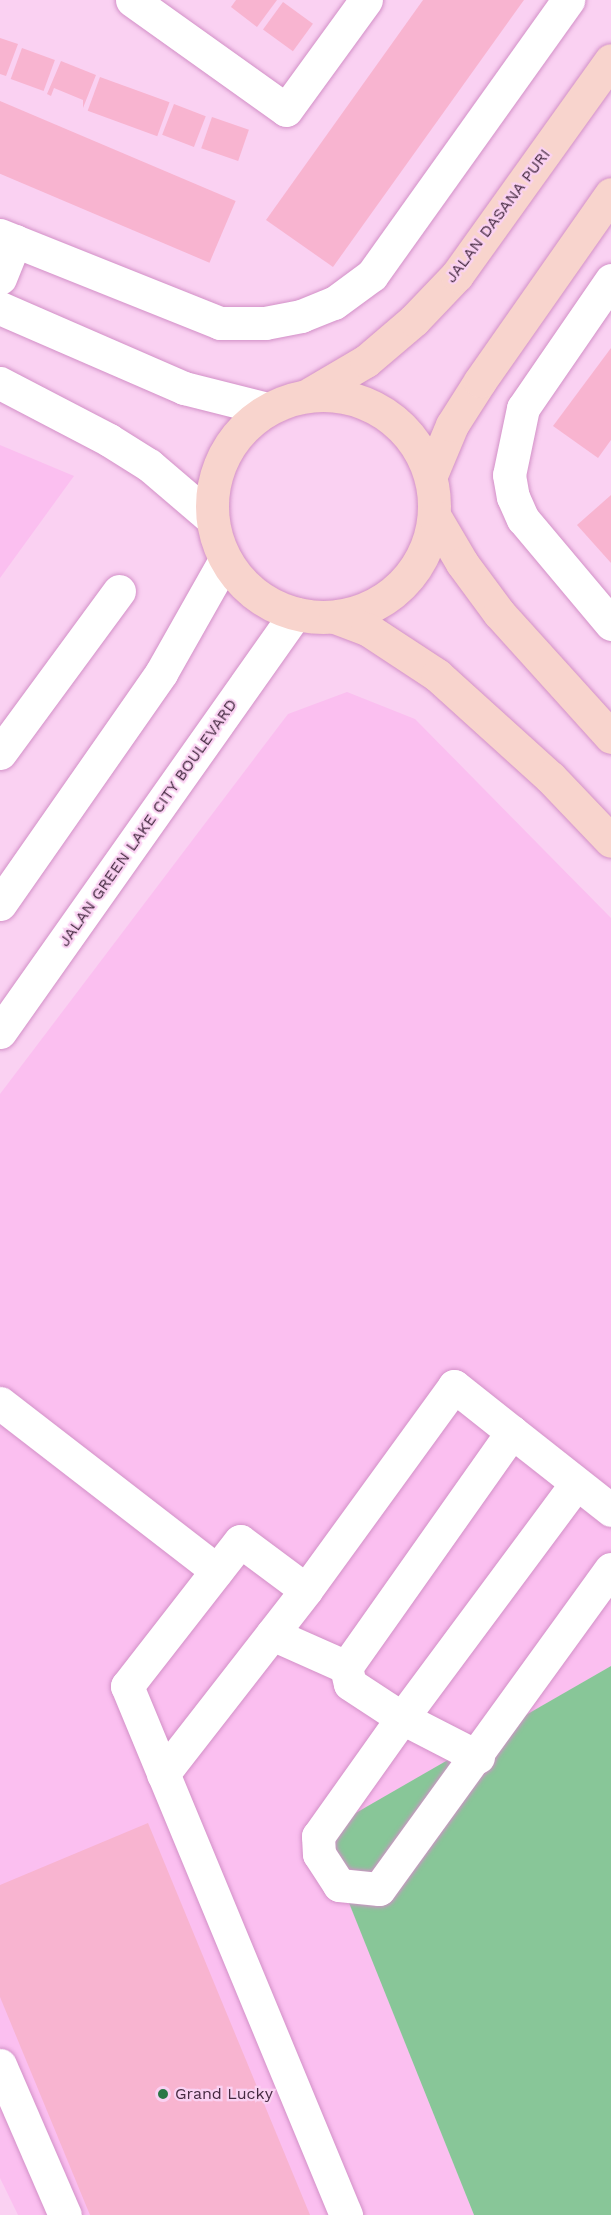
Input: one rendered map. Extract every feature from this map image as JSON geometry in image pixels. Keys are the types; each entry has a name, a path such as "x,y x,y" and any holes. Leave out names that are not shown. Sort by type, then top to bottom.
{"main road":[{"name":"JALAN DASANA PURI","path":"309,395 366,362 414,320 457,274 611,60"},
{"path":"431,475 452,425 480,381 611,194"},
{"path":"335,617 371,606 403,585 424,554 435,517 431,475 414,440 384,412 348,398 309,395 267,409 234,437 215,476 211,518 225,560 254,594 295,614 335,617 367,629 437,675 550,777 611,841"},
{"path":"435,517 462,563 499,612 611,737"}],"street":[{"path":"132,0 286,110 366,0"},
{"path":"0,278 7,238 220,323 265,324 301,316 334,303 372,275 568,0"},
{"path":"611,280 523,408 509,475 513,497 523,519 611,624"},
{"path":"0,308 184,388 267,409"},
{"path":"0,383 109,440 149,465 211,518"},
{"path":"0,904 161,673 225,560"},
{"path":"0,753 119,591"},
{"name":"JALAN GREEN LAKE CITY BOULEVARD","path":"0,1032 295,614"},
{"path":"164,1774 306,1590 454,1386 611,1510"},
{"path":"0,1403 217,1571"},
{"path":"478,1757 402,1718 350,1684 346,1667 512,1432"},
{"path":"576,1484 402,1718 318,1836 320,1854 339,1885 379,1889 478,1757 611,1569"},
{"path":"306,1590 240,1541 127,1686 346,2215"},
{"path":"272,1634 346,1667"},
{"path":"0,2065 65,2215"}],"shaded area":[{"path":"0,445 74,476 0,578"},
{"path":"347,692 415,719 611,918 611,1666 322,1834 474,2215 18,2215 0,2178 0,1094 288,714"}],"green space":[{"path":"611,1666 611,2215 474,2215 321,1833"}],"building":[{"path":"236,0 277,0 257,27 231,7"},
{"path":"423,0 524,0 333,267 266,220"},
{"path":"283,2 313,24 293,51 263,30"},
{"path":"0,38 18,44 6,76 0,74"},
{"path":"22,48 55,60 44,91 11,79"},
{"path":"61,61 96,75 83,108 83,100 54,88 51,96 47,94"},
{"path":"100,77 170,102 157,136 88,111"},
{"path":"0,101 236,201 209,263 0,174"},
{"path":"174,104 206,116 194,147 162,135"},
{"path":"212,117 249,130 238,161 201,148"},
{"path":"611,348 611,440 598,458 553,426"},
{"path":"611,495 611,563 577,525"},
{"path":"148,1823 310,2215 90,2215 0,1997 0,1885"}],"place":[{"name":"Grand Lucky","path":"163,2094"}]}
